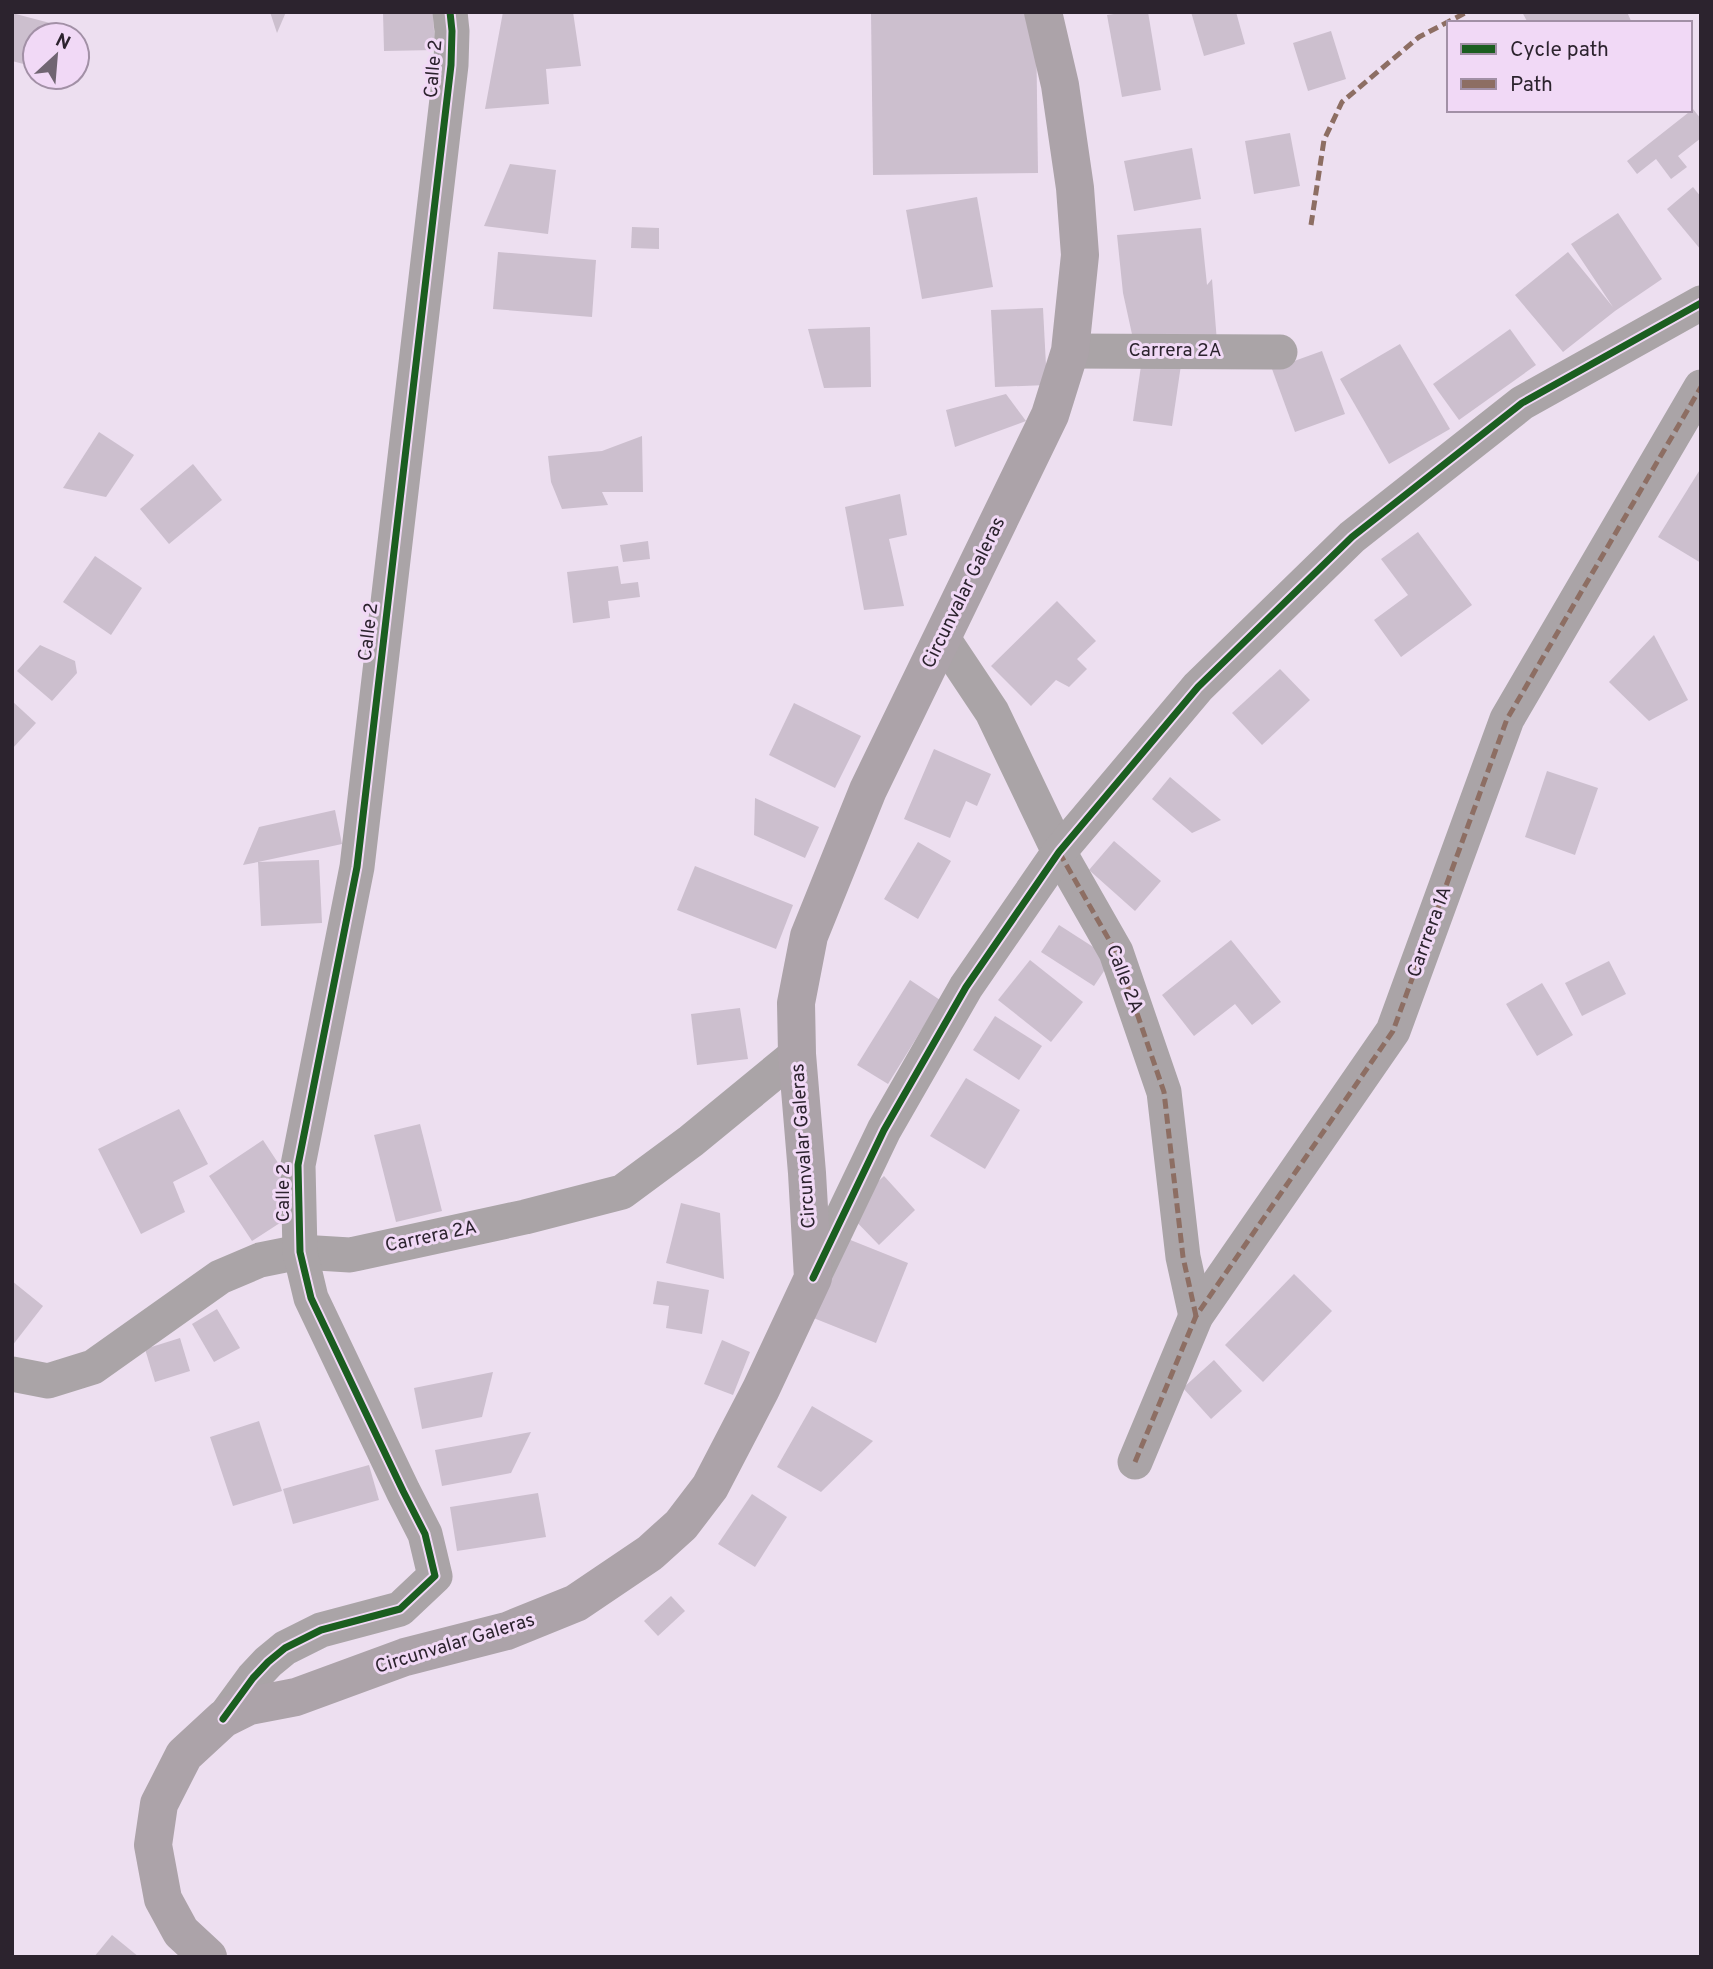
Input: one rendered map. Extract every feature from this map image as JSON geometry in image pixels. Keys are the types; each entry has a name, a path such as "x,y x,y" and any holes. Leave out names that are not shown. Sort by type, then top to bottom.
{"main road":[{"name":"Circunvalar Galeras","path":"208,1957 181,1932 163,1899 153,1844 159,1804 184,1755 223,1719 249,1706 296,1697 405,1657 507,1631 576,1604 650,1553 681,1525 710,1488 761,1389 813,1278 797,1054 796,1003 809,936 868,790 1050,415 1070,351 1080,255 1075,188 1060,85 1043,12"}],"street":[{"name":"Calle 2","path":"223,1719 253,1678 285,1648 321,1630 400,1609 435,1576 425,1534 311,1298 300,1252 298,1166 357,867 451,65 453,31 450,12"},
{"path":"813,1278 884,1130 966,987 1059,852 1198,687 1352,537 1522,403 1701,303"},
{"name":"Carrera 2A","path":"1070,351 1280,352"},
{"name":"Carrrera 1A","path":"1135,1461 1196,1316 1393,1031 1507,719 1701,387"},
{"name":"Calle 2A","path":"942,637 992,712 1059,852 1116,953 1164,1092 1183,1257 1196,1316"},
{"name":"Carrera 2A","path":"12,1374 48,1381 93,1367 220,1278 260,1260 300,1252 350,1255 525,1217 621,1192 691,1141 797,1054"}],"building":[{"path":"270,12 286,12 277,33"},
{"path":"383,12 433,12 435,50 384,51"},
{"path":"503,12 573,12 581,66 546,69 549,104 485,109"},
{"path":"871,12 1025,12 1036,21 1038,173 873,175"},
{"path":"1148,12 1161,90 1122,97 1107,15"},
{"path":"1191,12 1236,12 1245,44 1204,56"},
{"path":"1522,12 1627,12 1631,21 1527,21"},
{"path":"12,13 42,21 21,21 21,63 12,61"},
{"path":"1331,31 1346,79 1308,91 1293,43"},
{"path":"1692,110 1701,119 1701,138 1678,156 1687,167 1671,179 1656,159 1637,174 1627,161"},
{"path":"1290,133 1300,186 1254,194 1245,141"},
{"path":"1192,148 1201,199 1134,211 1124,161"},
{"path":"510,164 556,170 548,234 484,226"},
{"path":"1693,187 1701,197 1701,250 1667,209"},
{"path":"977,197 993,287 922,299 906,210"},
{"path":"1618,213 1662,279 1615,311 1563,352 1515,295 1568,252 1613,307 1571,244"},
{"path":"632,227 659,228 659,249 631,248"},
{"path":"1201,228 1207,285 1212,279 1217,342 1135,348 1123,293 1117,235"},
{"path":"498,252 596,260 592,317 493,309"},
{"path":"1043,308 1047,385 995,387 991,310"},
{"path":"870,327 871,387 824,388 808,329"},
{"path":"1510,329 1536,365 1459,420 1433,384"},
{"path":"1400,344 1450,429 1389,464 1340,379"},
{"path":"1322,351 1345,414 1295,432 1272,369"},
{"path":"1142,359 1181,365 1172,426 1133,421"},
{"path":"1006,394 1026,421 955,447 946,410"},
{"path":"99,432 134,455 106,497 63,488"},
{"path":"642,436 643,492 602,492 608,505 562,509 551,482 548,456 602,451"},
{"path":"193,464 222,500 169,544 140,509"},
{"path":"1701,468 1701,563 1658,537"},
{"path":"900,494 907,535 889,539 904,606 864,610 845,507"},
{"path":"1418,532 1472,605 1401,657 1374,620 1408,595 1381,559"},
{"path":"648,541 650,559 623,562 620,545"},
{"path":"95,556 142,588 111,635 63,602"},
{"path":"618,566 621,584 638,582 640,597 608,601 610,618 573,623 567,572"},
{"path":"1057,601 1096,641 1077,659 1087,669 1069,687 1056,680 1031,706 991,666"},
{"path":"1654,635 1688,700 1649,721 1609,682"},
{"path":"40,645 75,661 77,673 52,701 17,671"},
{"path":"1280,669 1310,700 1262,745 1232,713"},
{"path":"12,701 36,723 12,749"},
{"path":"794,703 861,736 835,788 769,755"},
{"path":"934,749 991,774 977,806 966,801 950,838 904,819"},
{"path":"1547,771 1598,788 1575,855 1525,837"},
{"path":"1170,777 1221,820 1192,833 1152,799"},
{"path":"755,798 819,827 805,858 754,835"},
{"path":"335,810 342,844 243,865 259,827"},
{"path":"1114,841 1161,881 1135,911 1089,870"},
{"path":"918,842 951,861 918,919 884,899"},
{"path":"319,860 322,923 261,926 258,862"},
{"path":"695,866 793,905 776,949 677,910"},
{"path":"1059,925 1112,959 1094,986 1041,952"},
{"path":"1231,940 1281,1002 1252,1025 1235,1004 1194,1036 1162,995"},
{"path":"1030,960 1083,1002 1051,1042 998,1000"},
{"path":"1609,961 1626,994 1582,1016 1565,983"},
{"path":"910,980 940,1000 888,1084 857,1065"},
{"path":"1542,983 1573,1035 1537,1056 1506,1004"},
{"path":"740,1008 748,1059 697,1065 691,1014"},
{"path":"995,1016 1042,1046 1019,1080 973,1050"},
{"path":"966,1078 1020,1110 985,1169 930,1136"},
{"path":"179,1109 208,1164 173,1182 185,1212 141,1234 98,1149"},
{"path":"420,1124 442,1211 396,1222 374,1135"},
{"path":"263,1140 288,1178 279,1194 286,1219 252,1241 209,1176"},
{"path":"884,1176 915,1210 879,1245 846,1211"},
{"path":"681,1203 720,1213 724,1279 666,1263"},
{"path":"843,1237 908,1263 876,1343 811,1317"},
{"path":"1294,1274 1332,1311 1263,1382 1225,1345"},
{"path":"12,1281 43,1306 12,1346"},
{"path":"657,1281 709,1290 702,1334 666,1328 669,1306 653,1304"},
{"path":"217,1309 240,1348 214,1362 192,1324"},
{"path":"180,1338 190,1371 155,1382 145,1349"},
{"path":"722,1340 750,1352 733,1395 704,1384"},
{"path":"1214,1360 1242,1391 1211,1419 1183,1388"},
{"path":"493,1372 482,1417 422,1429 414,1388"},
{"path":"812,1406 873,1441 821,1492 777,1467"},
{"path":"259,1421 282,1491 233,1506 210,1437"},
{"path":"531,1432 511,1473 442,1486 435,1450"},
{"path":"369,1465 379,1500 293,1524 283,1489"},
{"path":"538,1493 546,1537 457,1551 450,1507"},
{"path":"752,1494 787,1517 755,1567 718,1544"},
{"path":"671,1596 685,1611 658,1636 644,1621"},
{"path":"112,1935 139,1957 94,1957"}],"marked path":[{"path":"1450,21 1467,12"},
{"path":"1311,225 1324,140 1342,102 1419,37 1447,22"},
{"path":"1135,1462 1196,1316 1393,1031 1507,719 1701,387"},
{"path":"1059,852 1116,952 1164,1092 1183,1257 1196,1316"}],"cycle path":[{"path":"223,1719 253,1678 285,1648 321,1630 400,1609 435,1576 425,1534 311,1298 300,1252 298,1165 357,867 451,65 450,12"},
{"path":"813,1278 884,1130 966,987 1059,852 1198,687 1352,537 1522,403 1701,303"}]}
